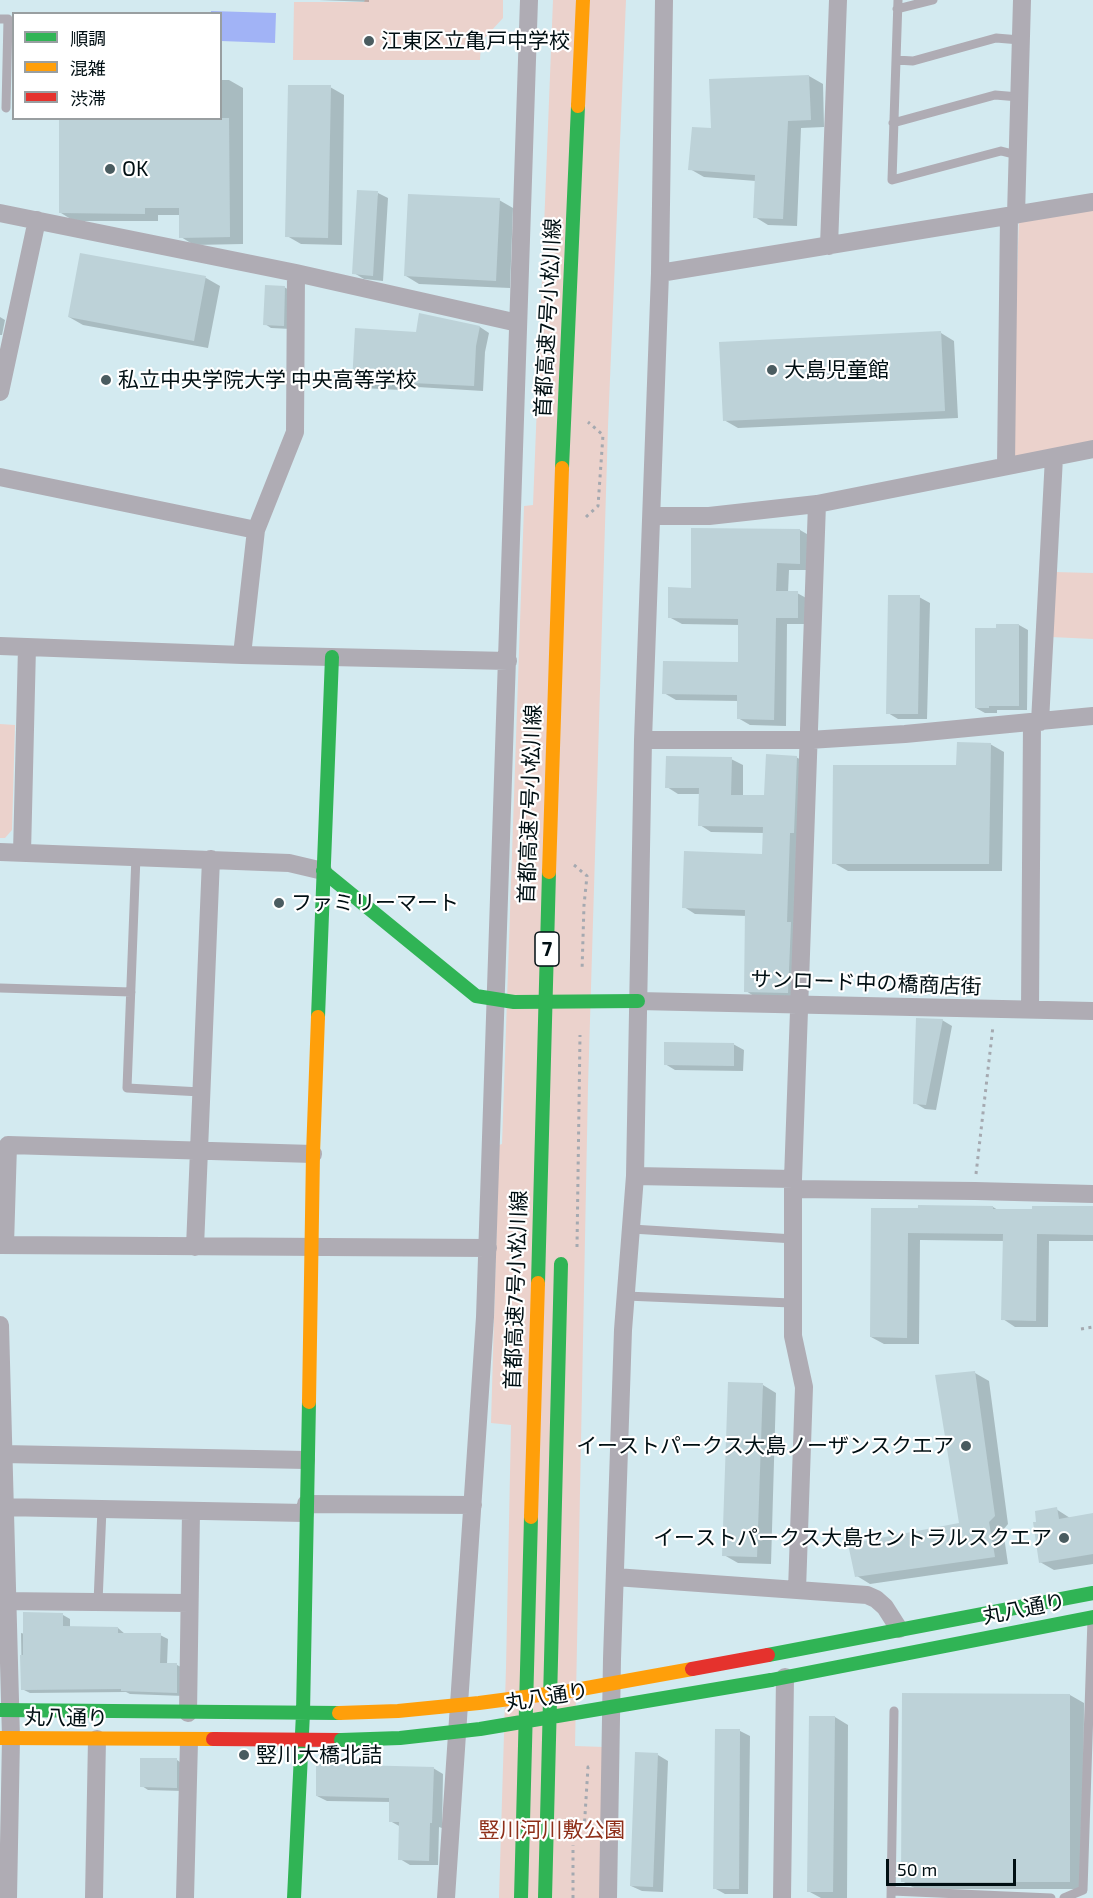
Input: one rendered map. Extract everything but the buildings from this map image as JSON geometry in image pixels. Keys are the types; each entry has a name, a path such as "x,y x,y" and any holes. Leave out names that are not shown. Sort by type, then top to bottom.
{"main road":[{"name":"首都高速7号小松川線","path":"521,1898 557,571 584,0"},
{"path":"294,1898 303,1713 310,1246 332,657"},
{"path":"323,871 476,996 496,1001 638,1001"},
{"name":"7","path":"567,1012 568,988"},
{"name":"首都高速7号小松川線","path":"545,1898 561,1252"},
{"name":"丸八通り","path":"5,1710 339,1713 398,1711 478,1704 768,1655 1093,1593"},
{"name":"丸八通り","path":"6,1738 189,1741 400,1738 480,1729 778,1678 1092,1617"}],"street":[{"path":"446,1898 488,1248 529,0"},
{"path":"608,1898 623,1330 635,1176 643,740 660,273 664,0"},
{"path":"829,246 838,0"},
{"path":"1006,465 1022,0"},
{"path":"660,273 1093,202"},
{"path":"0,213 296,273 518,323"},
{"path":"0,392 37,220"},
{"path":"242,655 256,530 295,432 296,273"},
{"path":"652,516 710,516 818,504 1093,449"},
{"path":"1030,1010 1036,722 1053,457"},
{"path":"0,477 256,530"},
{"path":"797,1590 804,1387 793,1336 791,1303 794,1239 793,1184 818,504"},
{"path":"0,646 242,655 508,661"},
{"path":"22,853 27,647"},
{"path":"643,740 809,740 905,734 1093,716"},
{"path":"0,852 290,863 323,871"},
{"path":"195,1247 211,859"},
{"name":"サンロード中の橋商店街","path":"638,1001 1093,1011"},
{"path":"313,1155 8,1144 3,1245 488,1248"},
{"path":"635,1176 1093,1194"},
{"path":"0,1325 6,1738 4,1868 8,1898"},
{"path":"3,1454 306,1460"},
{"path":"2,1507 191,1511 473,1506"},
{"path":"188,1713 191,1511"},
{"path":"615,1577 867,1595 885,1607 899,1629"},
{"path":"4,1601 189,1603"},
{"path":"778,1678 782,1898"},
{"path":"94,1898 97,1739"},
{"path":"185,1898 189,1741"}],"lane":[{"path":"933,0 898,5 892,180 1000,151 1017,154"},
{"path":"0,19 8,19 6,108"},
{"path":"896,60 913,61 996,38 1020,40"},
{"path":"893,123 995,95 1019,97"},
{"path":"136,856 127,1088 201,1092"},
{"path":"0,988 131,992"},
{"path":"632,1229 794,1239"},
{"path":"626,1296 791,1303"},
{"path":"98,1602 102,1509"},
{"path":"1064,1898 1083,1890 1092,1617"},
{"path":"894,1711 892,1894 1051,1898"}],"path":[{"path":"573,864 587,876 582,971"},
{"path":"975,1191 994,1010"},
{"path":"1081,1329 1093,1327"},
{"path":"564,1832 585,1831 588,1767 610,1769"},
{"path":"573,1842 573,1898"}],"green space":[{"path":"365,0 503,0 503,18 481,42 480,60 293,60 294,2 364,2"},
{"name":"竪川河川敷公園","path":"553,0 626,0 608,426 588,1086 575,1746 604,1747 601,1898 499,1898 511,1425 491,1423 499,1145 502,1144 524,506 533,505"},
{"path":"1093,205 1093,445 1018,459 1011,455 1019,217"},
{"path":"1055,572 1093,573 1093,639 1051,637"},
{"path":"0,724 15,725 12,830 5,838 0,838"}],"water":[{"path":"211,11 276,13 275,43 222,41 222,12"}],"traffic: fast":[{"path":"562,468 578,106"},
{"path":"318,1017 332,657"},
{"path":"323,871 476,996 514,1002 638,1001"},
{"path":"538,1283 549,872"},
{"path":"545,1898 561,1264"},
{"path":"294,1898 303,1713 309,1402"},
{"path":"521,1898 531,1517"},
{"path":"768,1655 1093,1593"},
{"path":"771,1680 1093,1617"},
{"path":"341,1740 400,1738 480,1729 771,1680"},
{"path":"0,1710 339,1713"}],"traffic: slow":[{"path":"578,106 583,0"},
{"path":"549,872 562,468"},
{"path":"309,1402 318,1017"},
{"path":"531,1517 538,1283"},
{"path":"339,1713 398,1711 479,1703 570,1691 692,1669"},
{"path":"0,1738 213,1739"}],"traffic: jam":[{"path":"692,1669 768,1655"},
{"path":"213,1739 341,1740"}],"place":[{"name":"江東区立亀戸中学校","path":"369,41"},
{"name":"OK","path":"110,169"},
{"name":"大島児童館","path":"772,370"},
{"name":"私立中央学院大学 中央高等学校","path":"106,380"},
{"name":"ファミリーマート","path":"279,903"},
{"name":"イーストパークス大島ノーザンスクエア","path":"966,1446"},
{"name":"イーストパークス大島セントラルスクエア","path":"1064,1538"},
{"name":"竪川大橋北詰","path":"244,1755"}]}
